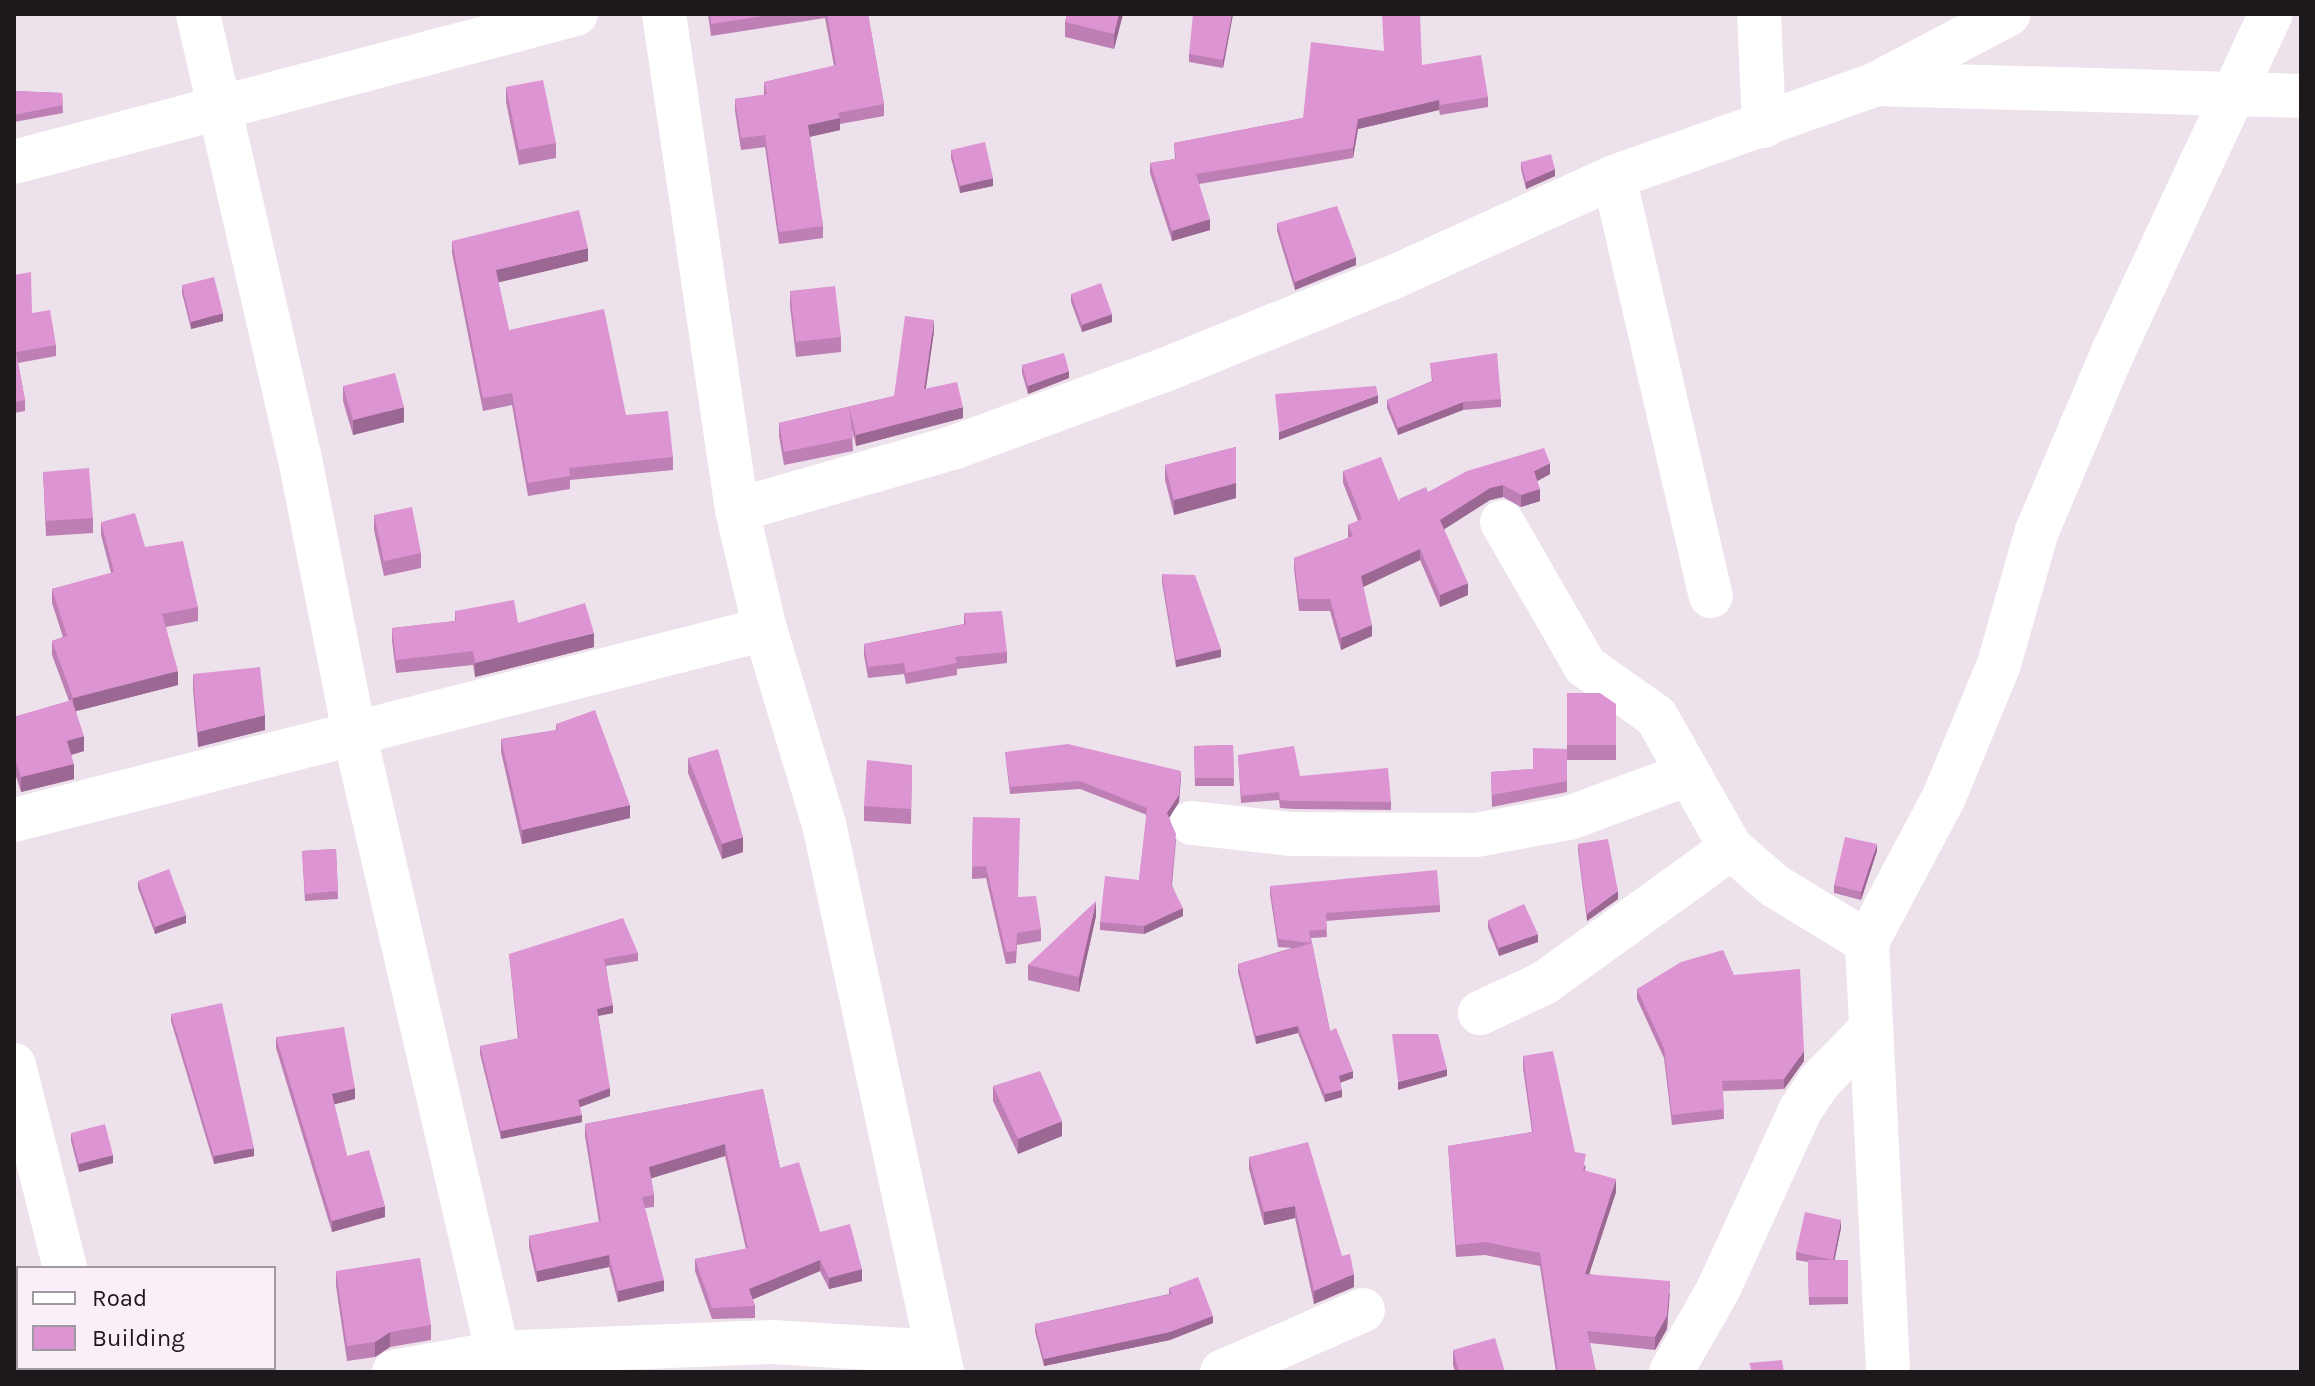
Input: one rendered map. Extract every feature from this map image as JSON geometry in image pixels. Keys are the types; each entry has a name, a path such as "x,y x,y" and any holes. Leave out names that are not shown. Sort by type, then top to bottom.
{"street":[{"path":"198,14 299,454 354,732 500,1362"},
{"path":"14,162 576,14"},
{"path":"394,1372 772,1342 940,1362 824,824 765,629 737,510 664,14"},
{"path":"1759,14 1764,126"},
{"path":"737,510 955,447 1162,371 1396,276 1614,177 1876,84 2009,14"},
{"path":"1888,1372 1882,1195 1868,1032 1867,942 1944,797 1999,664 2043,517 2114,350 2238,93 2271,14"},
{"path":"1876,84 2301,96"},
{"path":"1614,177 1711,596"},
{"path":"1502,522 1585,666 1656,716 1731,848 1775,886 1867,942"},
{"path":"14,820 354,732 579,680 765,629"},
{"path":"1192,823 1292,834 1476,835 1569,818 1688,774"},
{"path":"1480,1013 1544,983 1609,941 1731,848"},
{"path":"1671,1372 1718,1290 1801,1109 1819,1082 1868,1032"},
{"path":"14,1065 64,1266"},
{"path":"1222,1372 1363,1310"}],"building":[{"path":"710,14 777,14 711,24"},
{"path":"827,14 868,14 884,104 838,113 840,118 808,125 823,226 779,232 765,135 741,138 735,99 767,94 764,82 836,65"},
{"path":"1067,14 1119,14 1114,34 1065,22"},
{"path":"1193,14 1232,14 1223,60 1189,54"},
{"path":"1382,14 1420,14 1422,65 1481,55 1488,97 1440,105 1439,100 1358,119 1353,148 1196,174 1210,219 1172,231 1150,163 1176,159 1174,143 1303,118 1311,42 1384,51"},
{"path":"543,80 556,143 519,150 506,87"},
{"path":"14,91 62,93 63,105 14,115"},
{"path":"985,142 993,178 960,186 951,150"},
{"path":"1551,154 1555,169 1526,182 1521,162"},
{"path":"1337,206 1356,257 1295,282 1277,223"},
{"path":"579,210 588,248 496,270 509,330 604,309 626,415 668,411 673,457 569,468 570,476 528,483 512,393 483,398 452,241"},
{"path":"31,272 32,313 50,310 56,345 16,352 25,400 14,402 14,275"},
{"path":"214,277 223,313 191,322 182,285"},
{"path":"1101,283 1112,314 1082,325 1071,294"},
{"path":"835,286 841,337 796,342 790,291"},
{"path":"905,316 934,320 924,389 957,382 963,407 856,435 849,407 894,396"},
{"path":"1064,353 1069,371 1028,386 1022,365"},
{"path":"1497,353 1501,399 1463,402 1398,428 1387,400 1433,381 1430,363"},
{"path":"395,373 404,407 353,420 343,386"},
{"path":"1376,386 1378,395 1279,432 1275,394"},
{"path":"849,407 853,438 784,452 779,423"},
{"path":"1236,447 1236,483 1174,500 1165,465"},
{"path":"1544,448 1550,463 1534,471 1540,489 1521,495 1503,485 1490,488 1440,520 1468,583 1440,595 1420,549 1361,576 1372,625 1341,638 1330,599 1299,599 1294,558 1353,536 1348,525 1362,519 1343,471 1381,457 1401,507 1399,499 1426,487 1428,492 1467,471"},
{"path":"89,468 93,518 46,521 43,472"},
{"path":"412,507 421,553 384,561 374,515"},
{"path":"135,513 145,547 183,541 198,607 162,614 178,671 73,698 52,641 67,636 52,589 114,572 101,522"},
{"path":"1162,574 1195,575 1221,649 1176,660"},
{"path":"514,600 518,623 585,603 594,633 475,663 473,651 396,660 392,628 456,621 455,611"},
{"path":"1002,611 1007,652 955,657 957,663 906,673 904,663 868,667 864,644 966,624 964,613"},
{"path":"260,667 265,715 198,732 193,674"},
{"path":"1567,693 1600,693 1616,704 1616,745 1567,745"},
{"path":"72,700 84,736 67,741 74,764 21,777 14,755 14,717"},
{"path":"595,710 630,805 522,830 501,739 558,730 556,724"},
{"path":"1068,744 1181,771 1179,795 1167,813 1176,834 1171,884 1183,908 1144,926 1100,922 1105,876 1139,880 1147,808 1080,781 1010,787 1005,752"},
{"path":"1233,745 1234,778 1195,778 1194,746"},
{"path":"1294,746 1300,776 1388,768 1391,802 1280,800 1279,792 1241,796 1238,755"},
{"path":"1533,748 1567,749 1567,781 1492,795 1491,772 1533,769"},
{"path":"718,749 743,837 722,844 688,758"},
{"path":"867,760 912,765 911,809 864,806"},
{"path":"973,817 1020,818 1018,897 1036,896 1041,929 1017,933 1016,951 1006,952 986,866 972,867"},
{"path":"1845,837 1877,844 1861,892 1834,885"},
{"path":"1608,839 1618,891 1587,914 1578,844"},
{"path":"336,849 338,891 305,894 302,851"},
{"path":"169,869 186,915 155,927 138,881"},
{"path":"1437,870 1440,905 1326,913 1327,929 1309,931 1311,943 1278,939 1270,886"},
{"path":"1096,901 1079,977 1028,965"},
{"path":"1524,904 1538,934 1499,948 1488,920"},
{"path":"623,918 638,953 604,959 613,1005 597,1009 610,1088 578,1100 582,1115 501,1131 480,1046 519,1038 509,954"},
{"path":"1312,943 1330,1031 1336,1028 1353,1071 1339,1076 1342,1090 1325,1094 1298,1026 1256,1036 1238,964"},
{"path":"1723,950 1734,975 1800,969 1804,1051 1784,1079 1722,1081 1724,1109 1672,1115 1664,1048 1637,989 1681,962"},
{"path":"222,1003 254,1148 214,1156 171,1014"},
{"path":"344,1027 355,1088 332,1094 347,1156 369,1150 385,1206 332,1221 276,1037"},
{"path":"1392,1034 1438,1034 1447,1069 1398,1082"},
{"path":"1553,1051 1575,1152 1586,1154 1583,1170 1616,1179 1585,1274 1670,1281 1667,1316 1655,1337 1587,1331 1596,1372 1558,1372 1540,1253 1485,1242 1456,1245 1448,1146 1533,1132 1523,1056"},
{"path":"1040,1071 1062,1121 1018,1139 993,1086"},
{"path":"763,1089 780,1168 799,1162 820,1232 850,1224 862,1269 829,1278 820,1260 749,1289 755,1306 712,1308 695,1259 748,1248 725,1144 649,1167 654,1195 642,1197 664,1280 618,1291 609,1255 537,1271 529,1236 601,1221 585,1124"},
{"path":"105,1124 113,1155 79,1164 71,1133"},
{"path":"1308,1142 1342,1256 1350,1254 1354,1274 1314,1291 1295,1206 1264,1212 1249,1157"},
{"path":"1805,1212 1841,1220 1833,1260 1796,1252"},
{"path":"420,1258 431,1325 390,1332 375,1342 347,1346 336,1271"},
{"path":"1808,1260 1848,1260 1848,1297 1809,1297"},
{"path":"1198,1277 1213,1316 1170,1332 1044,1359 1035,1324 1172,1294 1169,1288"},
{"path":"1495,1338 1505,1372 1459,1372 1453,1350"},
{"path":"1782,1360 1784,1372 1752,1372 1749,1363"},
{"path":"126,1370 172,1370 172,1372"}]}
